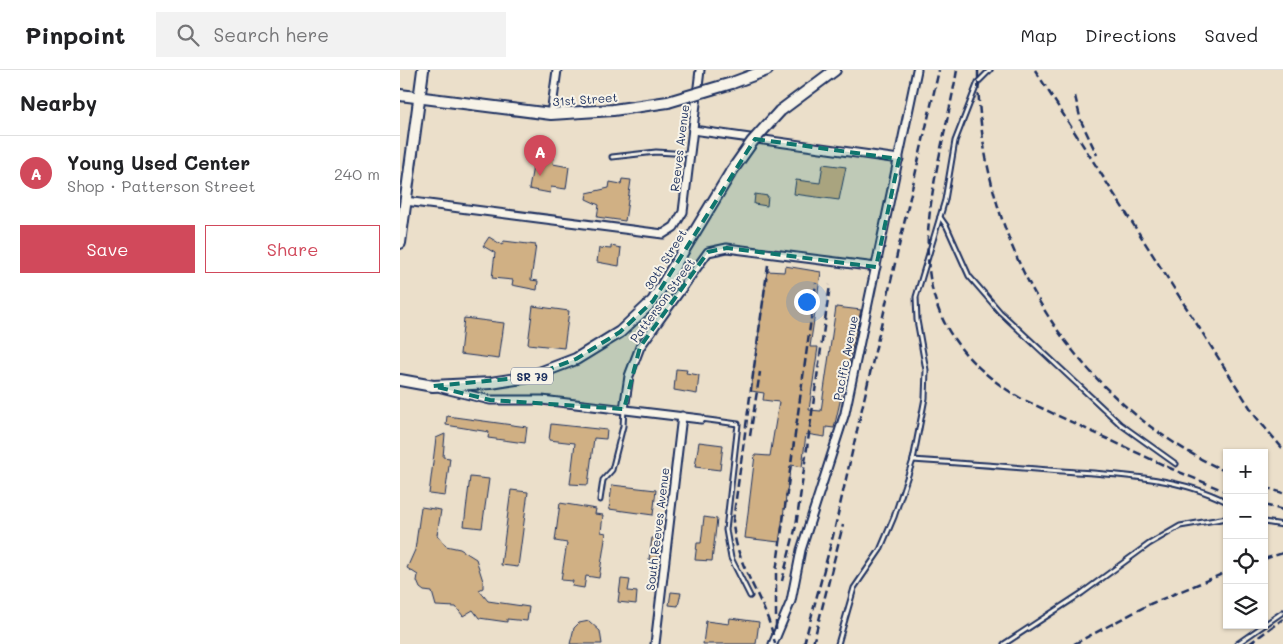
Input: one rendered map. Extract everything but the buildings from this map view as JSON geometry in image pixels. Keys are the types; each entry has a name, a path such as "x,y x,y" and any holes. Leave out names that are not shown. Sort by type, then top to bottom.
{"main road":[{"path":"400,237 423,70"},
{"name":"31st Street","path":"400,95 550,114 613,110 668,102 732,83 767,70"},
{"name":"30th Street","path":"400,380 433,386 491,383 529,377 576,359 620,332 653,301 731,172 752,142 780,110 835,70"}],"street":[{"path":"550,114 557,70"},
{"name":"Reeves Avenue","path":"405,201 650,234 663,234 674,227 682,212 700,70"},
{"name":"Pacific Avenue","path":"773,644 791,600 801,550 845,413 900,159 917,70"},
{"path":"693,130 900,159"},
{"name":"Patterson Street","path":"624,409 629,376 640,347 708,252 727,248 876,267"},
{"name":"30th Street","path":"433,386 490,400 542,400 701,419"},
{"name":"South Reeves Avenue","path":"656,644 682,416"}],"lane":[{"path":"838,644 854,588 880,550 894,517 913,460 925,398 926,370 917,320 916,297 949,182 951,156 955,141 978,82 990,70"},
{"path":"612,157 656,152 690,154"},
{"path":"940,217 947,227 969,276 1000,312 1120,424 1176,464"},
{"path":"600,500 603,480 612,470 623,426 624,409"},
{"path":"701,419 738,424 726,530 731,558 750,596"},
{"path":"913,460 1101,474 1170,482 1196,488 1223,500"},
{"path":"1004,644 1082,593 1149,544 1180,526 1223,519"},
{"path":"1268,523 1283,525"},
{"path":"1237,644 1283,612"}],"highlighted area":[{"path":"755,139 899,159 876,267 727,248 708,252 640,347 624,409 490,400 433,386 529,377 576,359 620,332 653,301"}],"railway":[{"path":"804,644 833,536 939,70"},
{"path":"957,70 930,208 928,250 933,291 948,329 976,365 1020,398 1172,469 1223,490"},
{"path":"978,70 982,134 995,195 1015,254 1043,308 1079,358 1121,403 1171,441 1223,470"},
{"path":"1035,70 1256,417 1283,449"},
{"path":"1075,96 1081,121 1097,155"},
{"path":"768,265 733,521 739,554 765,612 775,644"},
{"path":"776,629 776,572 816,283"},
{"path":"782,581 796,526 830,285"},
{"path":"750,436 760,372"},
{"path":"1268,488 1283,493"},
{"path":"1268,506 1283,510"},
{"path":"813,644 843,525"},
{"path":"1268,558 1283,553"},
{"path":"1074,644 1150,604 1223,574"},
{"path":"1249,644 1283,619"}],"place":[{"name":"Young Used Center","path":"540,176"}]}
